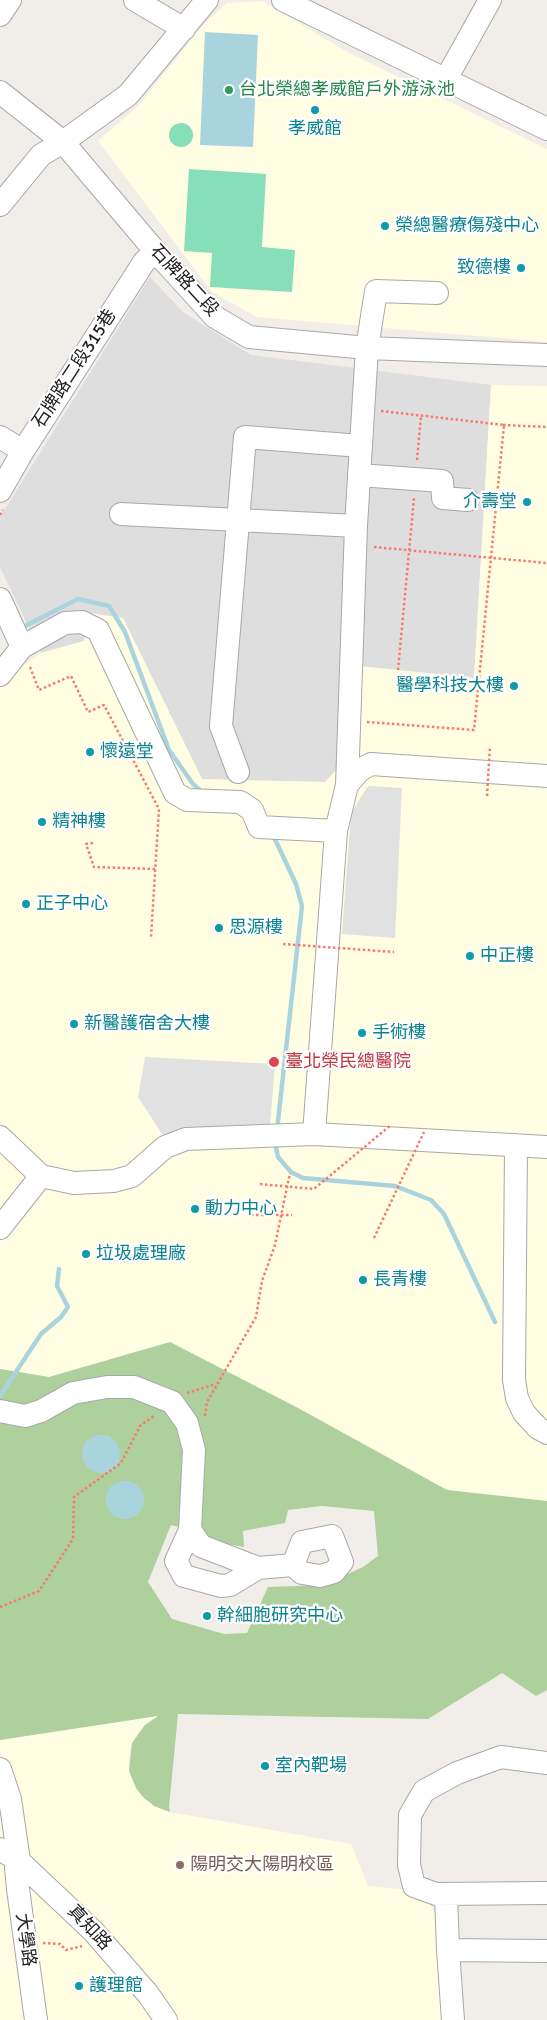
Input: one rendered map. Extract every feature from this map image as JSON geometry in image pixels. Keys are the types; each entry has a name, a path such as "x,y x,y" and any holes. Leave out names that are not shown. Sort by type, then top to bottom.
{"street":[{"path":"0,15 10,0"},
{"path":"135,0 184,29"},
{"path":"0,205 41,155 64,142 128,95 206,0"},
{"path":"283,0 547,129"},
{"path":"446,79 490,0"},
{"name":"石牌路二段","path":"0,92 64,142 156,252 215,317 249,337 367,348 547,355"},
{"name":"石牌路二段315巷","path":"0,491 23,451 144,262 156,252"},
{"path":"314,1134 336,831 347,785 355,536 367,348 376,291 437,293"},
{"path":"0,437 23,451"},
{"path":"238,772 220,726 244,437 361,446"},
{"path":"359,475 442,481 443,498 468,500"},
{"path":"121,514 236,521 355,536"},
{"path":"0,599 22,647"},
{"path":"0,675 22,647 66,624 82,622 98,630 175,793 187,800 240,802 252,810 259,827 336,831"},
{"path":"347,785 360,770 371,764 547,776"},
{"path":"0,1137 41,1176 74,1183 114,1181 132,1176 165,1147 186,1139 314,1134 547,1147"},
{"path":"516,1145 514,1380 517,1398 524,1413 538,1428 547,1433"},
{"path":"0,1228 41,1176"},
{"path":"0,1411 25,1416 41,1411 73,1393 107,1387 134,1387 172,1402 187,1423 194,1450 190,1530 176,1561 184,1576 221,1586 230,1586 258,1568"},
{"path":"190,1530 200,1546 258,1568 293,1565"},
{"path":"547,1763 501,1757 457,1773 424,1791 410,1815 409,1865 414,1886 436,1894 547,1893"},
{"name":"大學路","path":"0,1769 10,1799 19,1861 16,1875 36,2020"},
{"name":"真知路","path":"0,1849 19,1861 93,1931 148,1994 166,2020"},
{"path":"446,1894 453,2020"},
{"path":"448,1950 547,1952"}],"path":[{"path":"363,409 503,425 547,427"},
{"path":"398,670 421,415"},
{"path":"348,721 474,730 503,425"},
{"path":"355,536 409,551 547,563"},
{"path":"22,647 39,690 71,676 88,712 104,704 159,809 151,937"},
{"path":"487,796 490,746"},
{"path":"93,843 86,844 94,867 155,869"},
{"path":"283,944 394,952"},
{"path":"260,1184 314,1189 390,1125"},
{"path":"374,1238 424,1132"},
{"path":"204,1422 206,1402 256,1317 262,1281 275,1245 290,1173"},
{"path":"251,1214 292,1215"},
{"path":"0,1606 39,1591 73,1539 74,1498 121,1463 140,1426 172,1402"},
{"path":"26,1944 53,1942 60,1944 66,1950 83,1946 86,1942"}],"shaded area":[{"path":"262,1 347,52 547,149 547,342 257,317 212,292 98,141 137,107 205,23 227,3"},
{"path":"150,277 183,312 251,355 491,385 474,679 350,666 339,767 325,782 202,780 123,618 85,641 41,653 0,567 0,517"},
{"name":"臺北榮民總醫院","path":"491,385 547,386 547,1501 447,1490 298,1408 170,1342 49,1377 0,1369 0,682 41,653 84,641 90,613 123,618 202,779 325,782 339,767 350,665 474,678"},
{"path":"368,786 402,788 395,938 342,934 351,813"},
{"path":"145,1057 275,1064 270,1126 164,1137 138,1097"},
{"name":"陽明交大陽明校區","path":"160,1715 145,1725 138,1733 130,1749 129,1760 129,1771 136,1788 154,1806 170,1812 351,1844 368,1886 422,1891 454,1944 448,2020 0,2020 0,1740"}],"green space":[{"path":"181,123 186,124 192,130 192,140 186,146 181,147 176,146 170,140 169,135 170,130 176,124"},
{"path":"189,169 266,174 262,247 295,250 292,292 210,287 212,253 184,251"},
{"path":"170,1342 298,1408 447,1490 547,1501 547,1690 536,1696 502,1673 428,1719 178,1714 170,1812 154,1806 142,1796 136,1788 129,1771 132,1743 145,1725 158,1716 0,1740 0,1369 49,1377","holes":["108,1436 117,1444 119,1461 116,1466 106,1472 94,1471 85,1462 83,1456","127,1481 138,1486 143,1498 124,1519 113,1515 106,1498 111,1487","322,1506 374,1511 378,1556 363,1567 324,1585 268,1587 247,1633 224,1634 172,1619 148,1582 171,1525 190,1530 216,1542 244,1547 243,1531 285,1523 288,1510"]}],"water":[{"name":"台北榮總孝威館戶外游泳池","path":"205,32 258,35 253,147 200,145"},
{"path":"101,1435 114,1441 120,1454 114,1467 101,1473 88,1467 82,1454 88,1441"},
{"path":"125,1481 138,1487 144,1500 138,1513 125,1519 112,1513 106,1500 112,1487"}],"waterway":[{"path":"21,628 78,599 109,606 125,632 169,750 193,784 201,791"},
{"path":"273,835 296,884 302,906 277,1130"},
{"path":"275,1143 278,1157 291,1172 303,1178 395,1186 431,1200 444,1214 495,1322"},
{"path":"0,1396 41,1334 61,1317 68,1307 57,1286 59,1269"}],"place":[{"name":"台北榮總孝威館戶外游泳池","path":"229,90"},
{"name":"孝威館","path":"315,110"},
{"name":"榮總醫療傷殘中心","path":"385,226"},
{"name":"致德樓","path":"521,268"},
{"name":"介壽堂","path":"527,502"},
{"name":"醫學科技大樓","path":"514,686"},
{"name":"懷遠堂","path":"90,752"},
{"name":"精神樓","path":"42,822"},
{"name":"正子中心","path":"26,904"},
{"name":"思源樓","path":"219,928"},
{"name":"中正樓","path":"470,956"},
{"name":"新醫護宿舍大樓","path":"74,1024"},
{"name":"手術樓","path":"362,1033"},
{"name":"臺北榮民總醫院","path":"274,1062"},
{"name":"動力中心","path":"195,1209"},
{"name":"垃圾處理廠","path":"86,1254"},
{"name":"長青樓","path":"363,1280"},
{"name":"幹細胞研究中心","path":"207,1616"},
{"name":"室內靶場","path":"265,1766"},
{"name":"陽明交大陽明校區","path":"180,1865"},
{"name":"護理館","path":"79,1986"}]}
